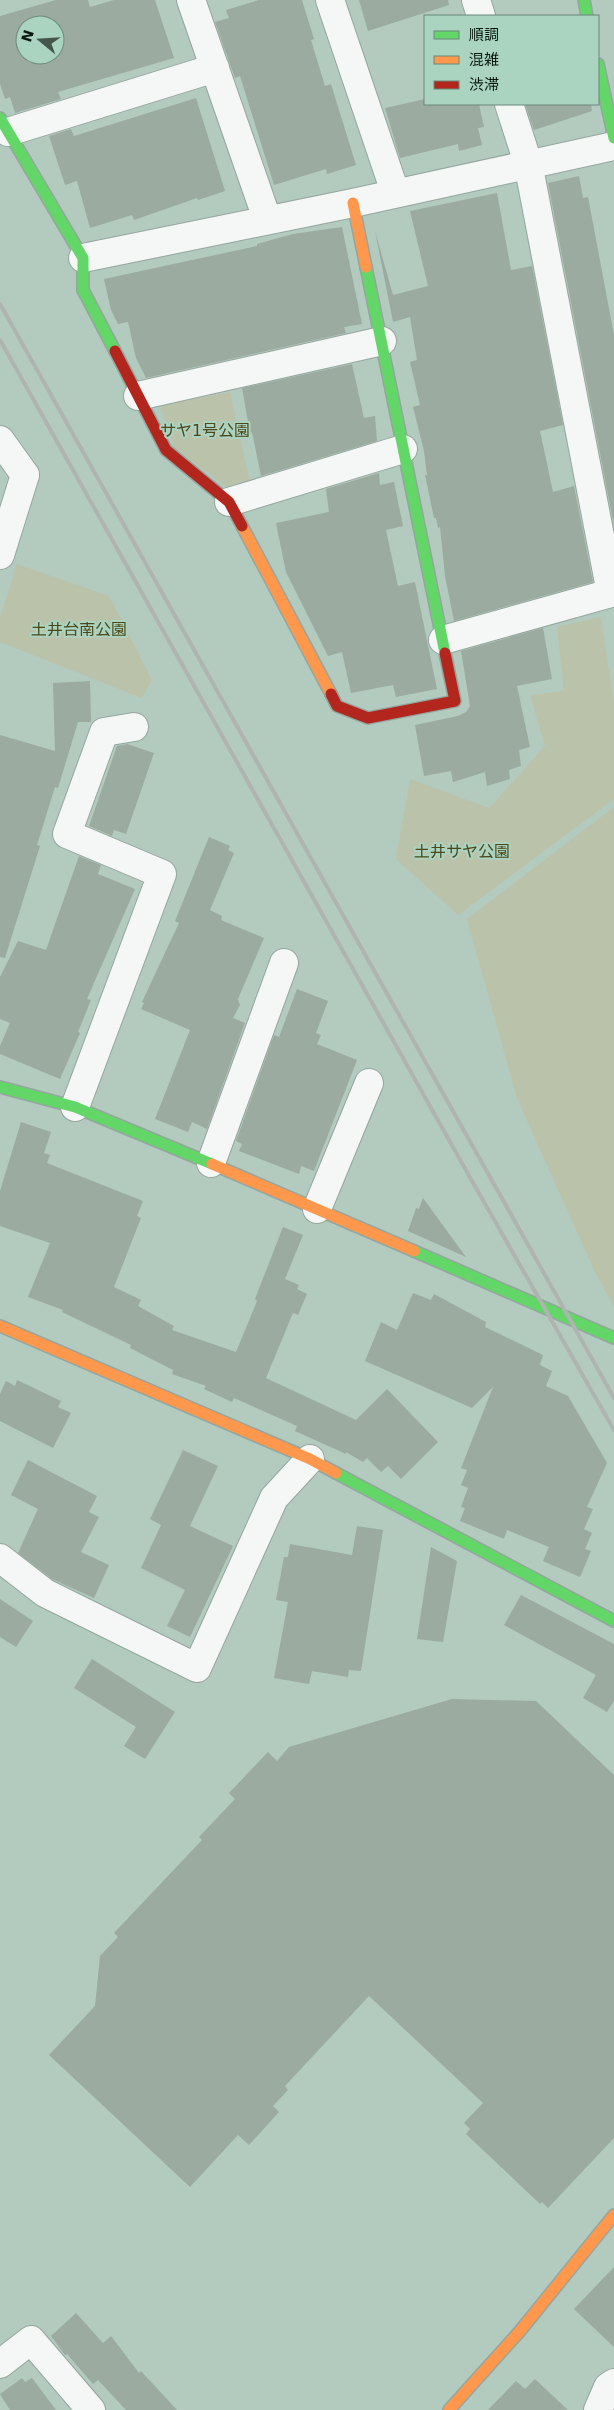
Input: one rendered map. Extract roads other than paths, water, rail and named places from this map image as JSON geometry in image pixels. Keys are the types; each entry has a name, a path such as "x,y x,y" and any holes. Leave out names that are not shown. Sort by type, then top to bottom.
{"street":[{"path":"191,0 267,219"},
{"path":"330,0 395,192"},
{"path":"476,0 481,15"},
{"path":"584,0 587,15"},
{"path":"215,68 4,125 83,258 83,290 166,450 229,502 337,706 368,718 455,701 353,203"},
{"path":"599,69 614,138"},
{"path":"443,640 611,593 528,163 509,105"},
{"path":"83,258 353,203 395,192 614,146"},
{"path":"138,396 382,341"},
{"path":"0,440 12,472 0,555"},
{"path":"229,502 403,449"},
{"path":"75,1107 162,874 67,834 104,732 134,727"},
{"path":"211,1163 284,963"},
{"path":"317,1209 369,1083"},
{"path":"0,1087 75,1107 211,1163 614,1338"},
{"path":"0,1326 310,1459 614,1621"},
{"path":"0,1558 45,1593 197,1668 274,1498 310,1459"},
{"path":"449,2410 520,2331 614,2215"},
{"path":"0,2364 31,2340 91,2410"},
{"path":"598,2410 608,2388 614,2383"}],"railway":[{"path":"0,304 614,1398"},
{"path":"0,340 472,1181 614,1430"}],"park label":[{"name":"サヤ1号公園","path":"205,430"},
{"name":"土井台南公園","path":"79,629"},
{"name":"土井サヤ公園","path":"462,851"}]}
